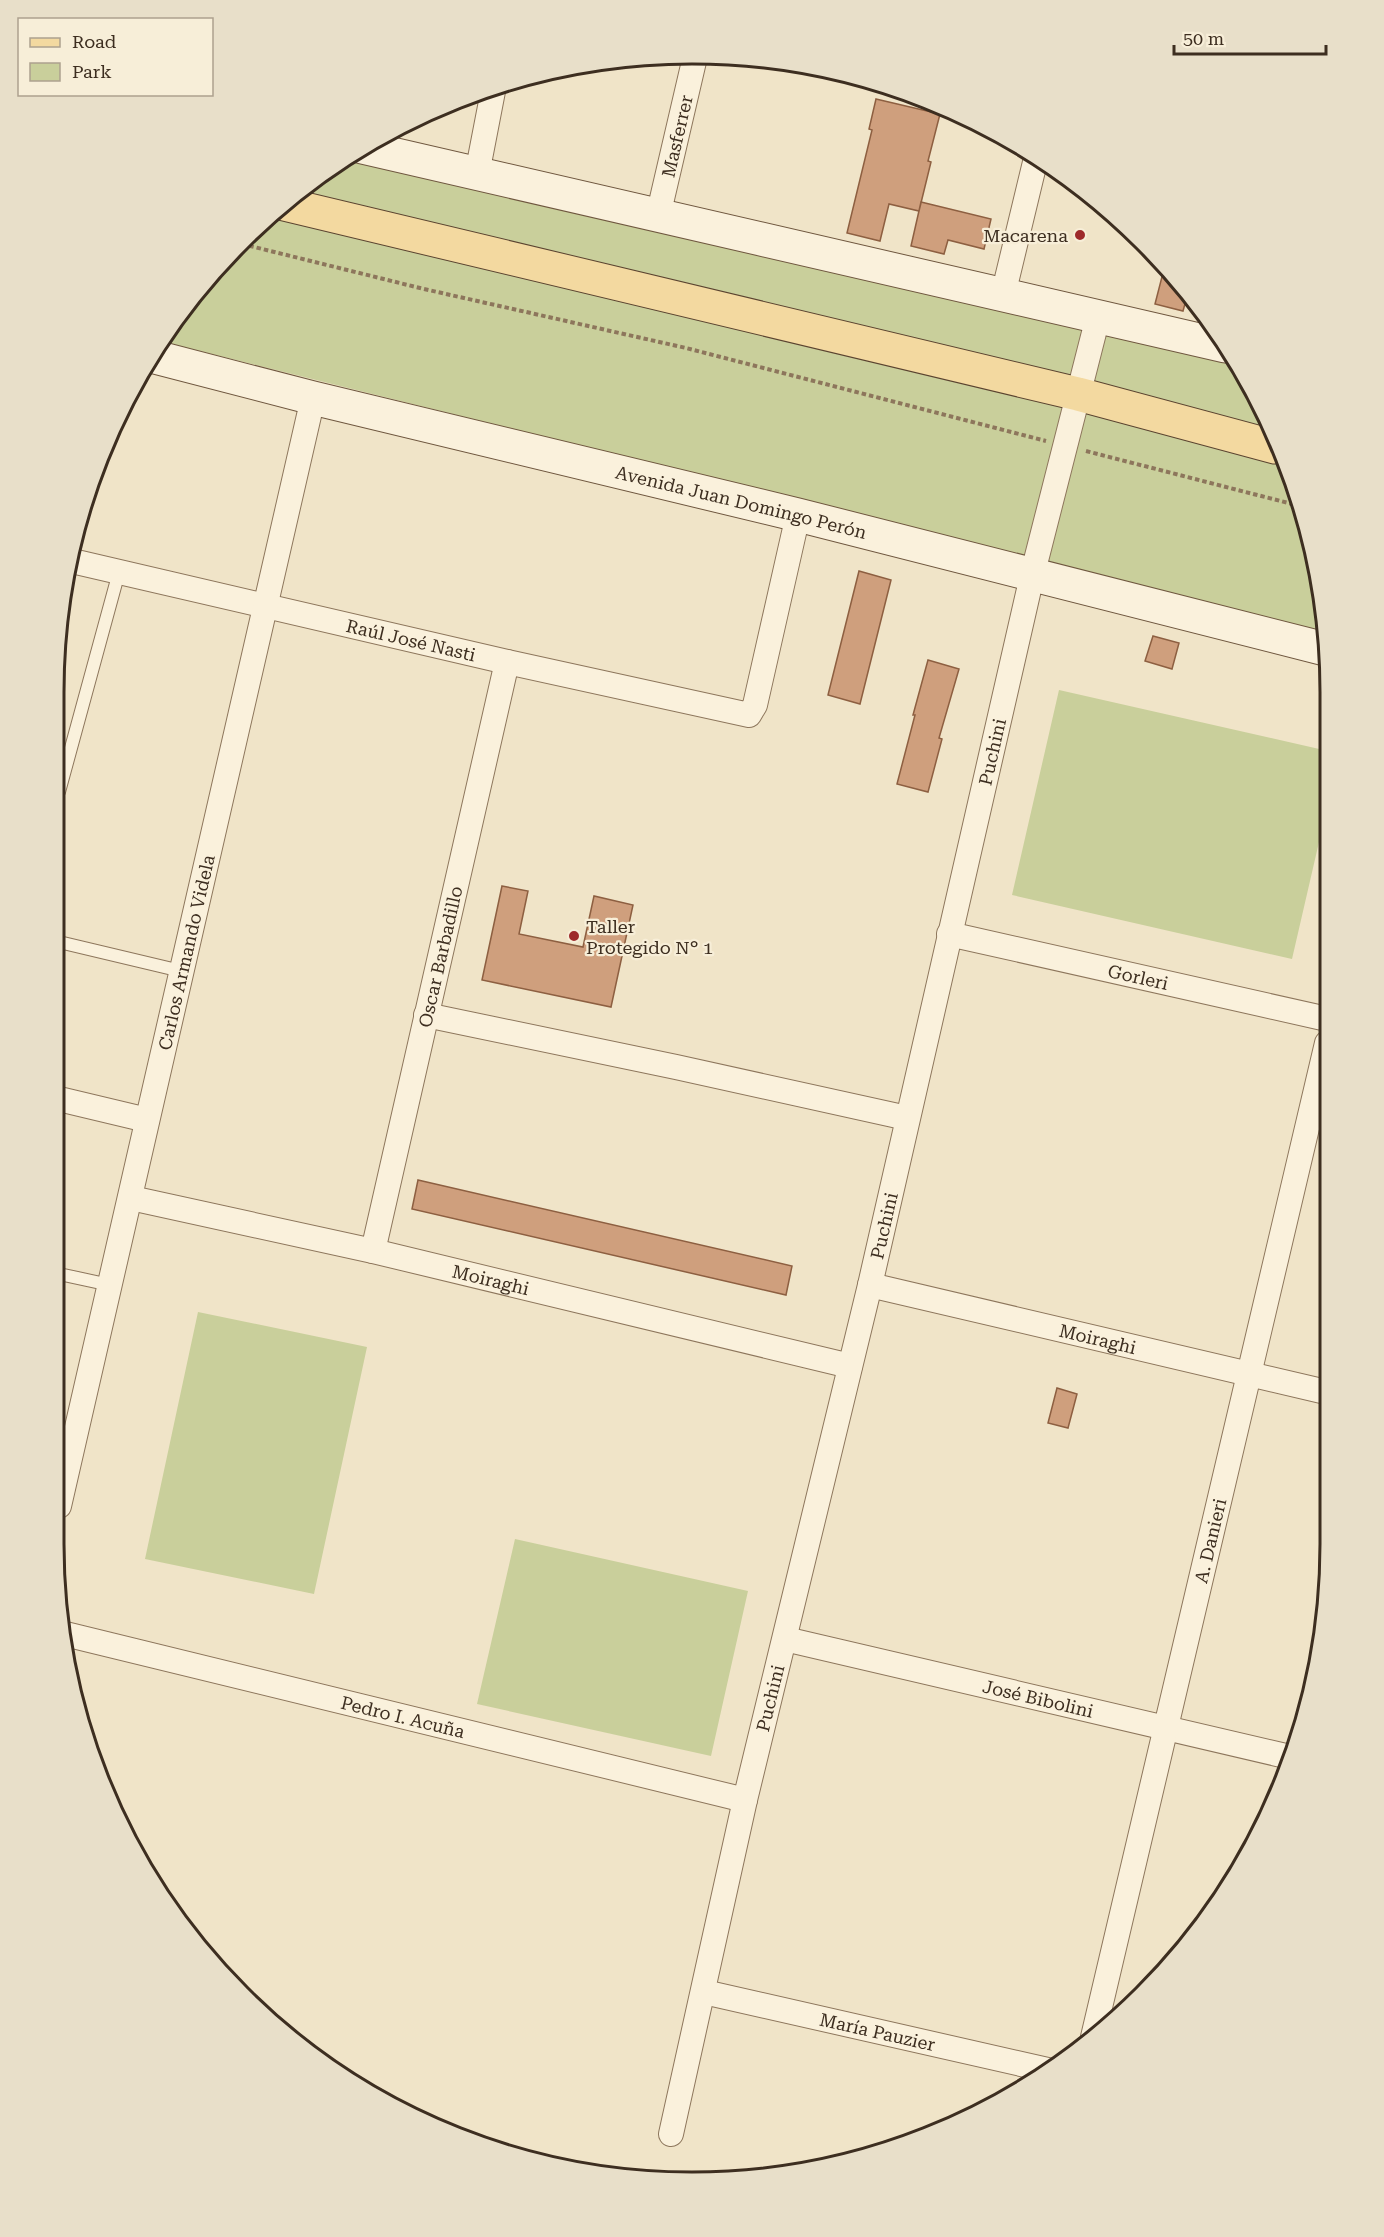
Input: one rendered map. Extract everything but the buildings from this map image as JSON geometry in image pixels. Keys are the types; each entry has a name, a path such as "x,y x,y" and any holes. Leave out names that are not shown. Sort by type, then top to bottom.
{"main road":[{"path":"376,150 1214,344"},
{"path":"295,207 1078,394 1269,445"},
{"name":"Avenida Juan Domingo Perón","path":"161,358 313,398 798,515 1318,647"}],"street":[{"name":"Masferrer","path":"658,216 693,64"},
{"path":"477,174 492,97"},
{"path":"1003,295 1034,166"},
{"name":"Puchini","path":"672,2134 745,1800 870,1285 1032,576 1098,317"},
{"name":"Carlos Armando Videla","path":"64,1488 313,398"},
{"name":"Raúl José Nasti","path":"79,563 507,662 749,715 755,705 798,515"},
{"name":"Oscar Barbadillo","path":"373,1251 507,662"},
{"name":"Gorleri","path":"949,934 1320,1017"},
{"path":"426,1016 676,1067 907,1119"},
{"name":"A. Danieri","path":"1096,2025 1320,1073"},
{"path":"64,1100 147,1120"},
{"name":"Moiraghi","path":"131,1198 373,1251 850,1366"},
{"name":"Moiraghi","path":"870,1285 1320,1391"},
{"name":"Pedro I. Acuña","path":"71,1636 745,1800"},
{"name":"José Bibolini","path":"785,1639 1283,1755"},
{"name":"María Pauzier","path":"704,1992 1039,2068"}],"lane":[{"path":"64,774 119,572"},
{"path":"64,943 181,971"},
{"path":"64,1275 110,1285"}],"path":[{"path":"250,246 424,289 686,348 1290,503"}],"green space":[{"path":"355,163 1225,362 1255,414 1286,490 1307,570 1316,629 170,343 220,278 248,248 310,194"},
{"path":"1059,690 1320,749 1320,838 1292,959 1012,895"},
{"path":"198,1312 367,1347 314,1594 145,1559"},
{"path":"515,1539 748,1591 711,1756 477,1704"}],"place":[{"name":"Macarena","path":"1080,235"},
{"name":"Taller Protegido N° 1","path":"574,936"}]}
